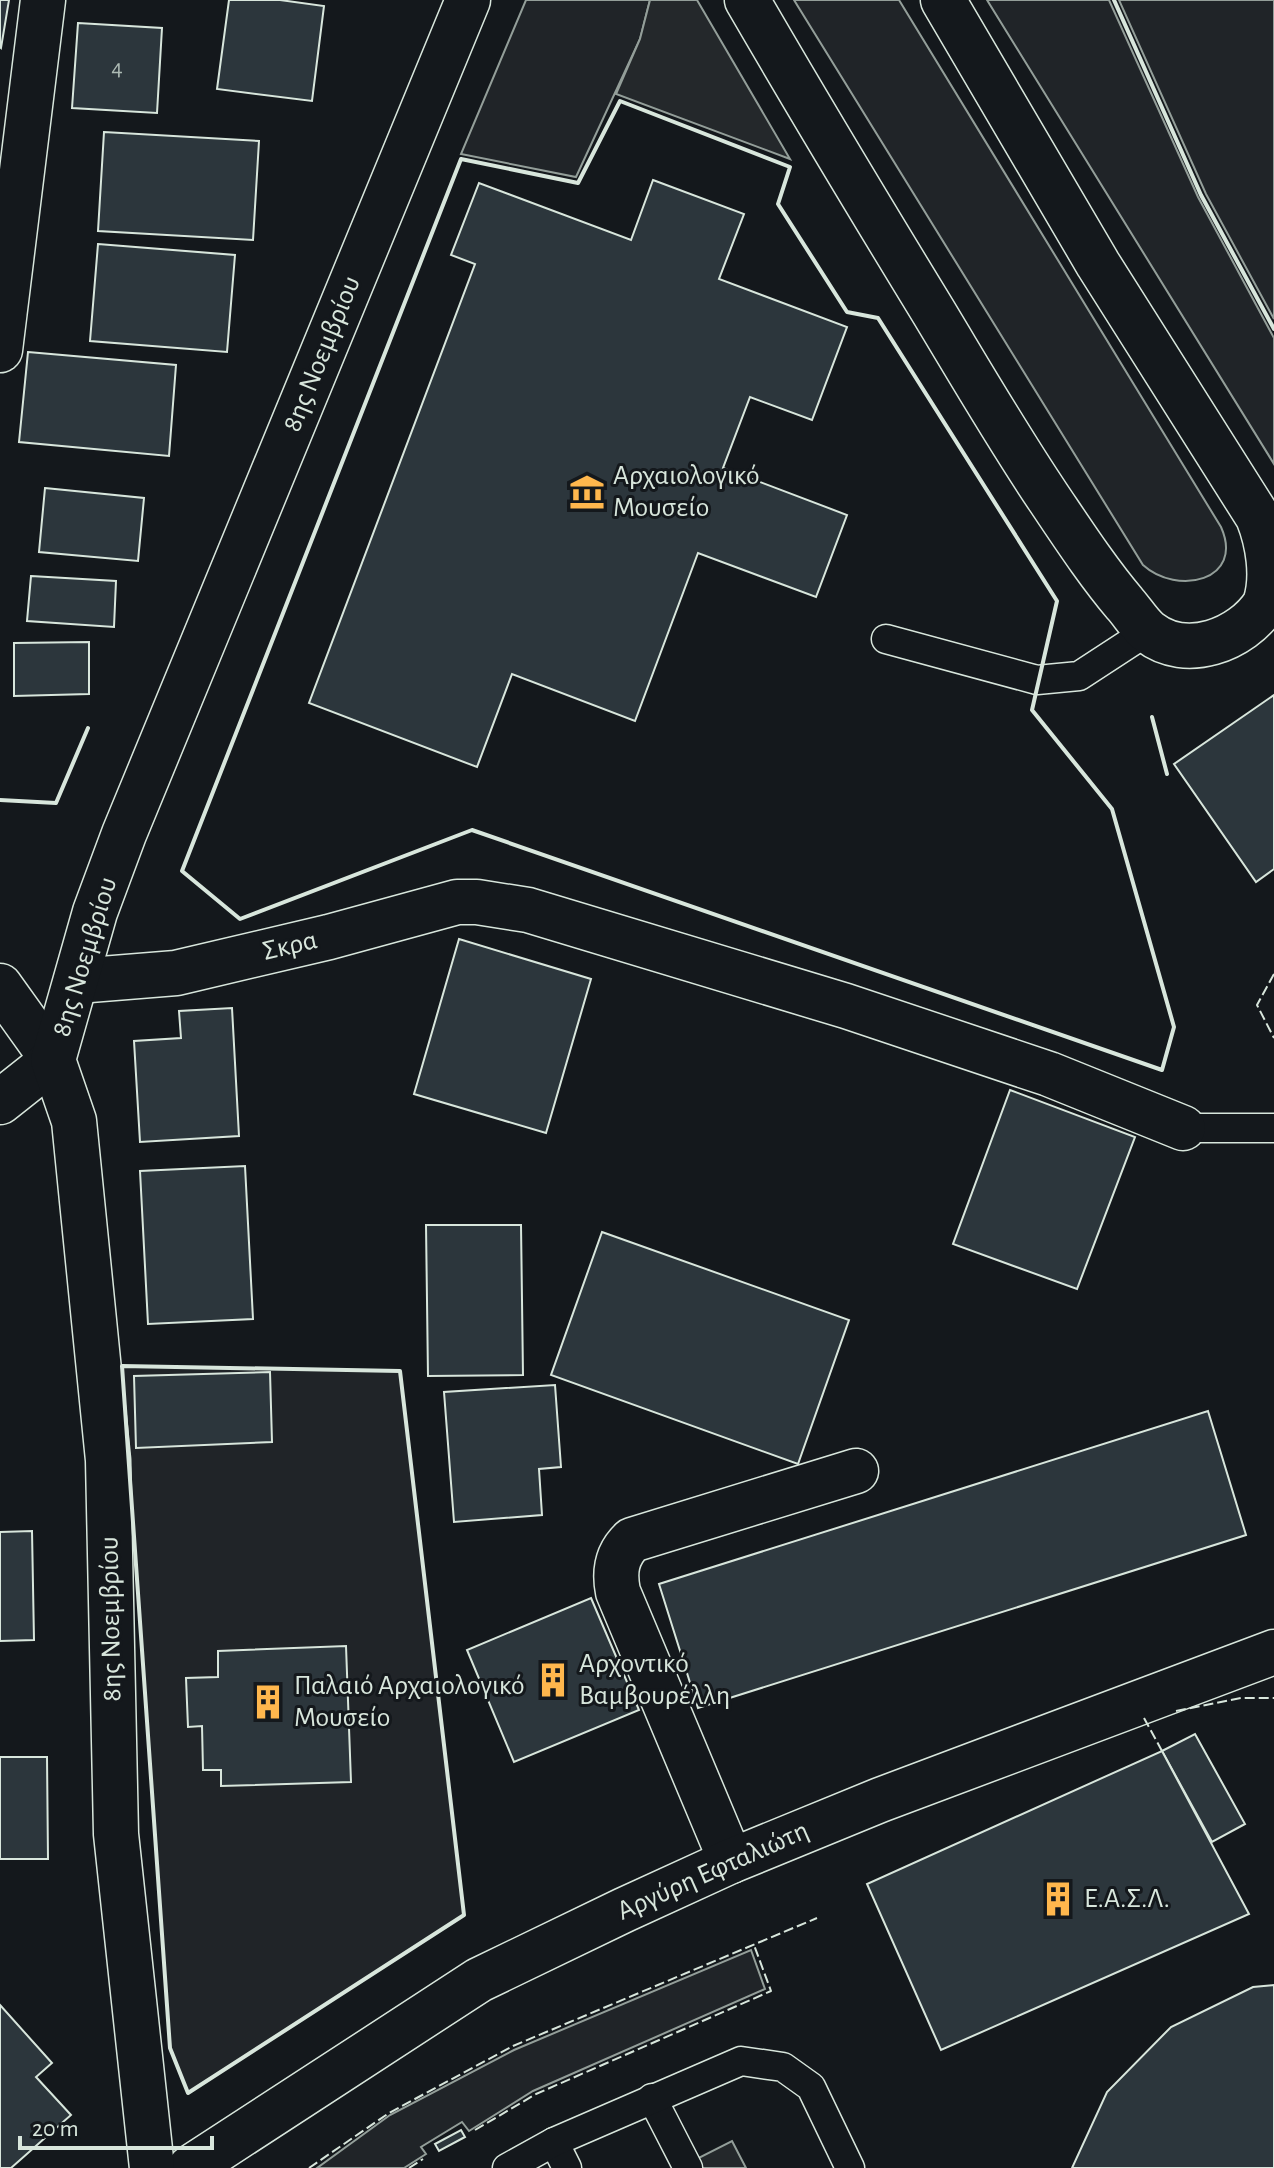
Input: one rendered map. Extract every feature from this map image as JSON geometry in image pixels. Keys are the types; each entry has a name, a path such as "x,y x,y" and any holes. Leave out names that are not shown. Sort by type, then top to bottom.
{"street":[{"path":"0,350 43,0"},
{"name":"8ης Νοεμβρίου","path":"152,2168 116,1834 108,1460 74,1121 53,1060 95,912 124,834 468,0"},
{"path":"747,0 845,169 1020,456 1103,578 1148,631 1170,643 1198,646 1226,637 1248,624 1265,604 1269,594 1271,550 1258,517 1098,264 943,0"},
{"name":"Σκρα","path":"77,981 176,973 329,937 457,902 500,905 528,910 846,1006 1049,1074 1183,1128"},
{"path":"0,986 53,1060 0,1102"},
{"path":"731,1861 618,1592 615,1575 619,1558 632,1540 856,1471"},
{"name":"Αργύρη Εφταλιώτη","path":"190,2168 479,1980 731,1861 880,1800 1274,1652"}],"lane":[{"path":"886,639 1037,680 1079,676 1148,631"},
{"path":"1183,1128 1274,1128"},
{"path":"507,2168 554,2142 741,2061 783,2067 811,2087 850,2168"},
{"path":"652,2098 688,2168"},
{"path":"554,2142 567,2168"}],"shaded area":[{"path":"526,0 650,0 640,39 576,177 461,154"},
{"path":"650,0 697,0 790,159 616,94 640,39"},
{"path":"794,0 899,0 1221,527 1226,545 1224,560 1216,571 1204,578 1173,580 1143,565"},
{"path":"987,0 1109,0 1198,197 1274,338 1274,464"},
{"path":"1119,0 1274,0 1274,319 1206,194"},
{"path":"122,1366 400,1371 464,1915 188,2093 170,2048"},
{"path":"751,1950 765,1989 533,2091 469,2131 462,2122 421,2147 426,2154 404,2168 317,2168 390,2115 514,2050"},
{"path":"732,2141 746,2168 679,2168"}],"building":[{"path":"0,0 9,0 1,48 0,47"},
{"path":"229,0 280,0 324,6 312,101 217,89"},
{"path":"78,23 162,28 157,113 72,108"},
{"path":"104,132 259,141 253,240 98,231"},
{"name":"Αρχαιολογικό Μουσείο","path":"653,180 744,214 719,279 847,327 812,420 750,397 723,468 847,515 816,597 698,553 635,721 512,674 477,767 309,703 475,264 451,255 479,183 631,240"},
{"path":"98,244 235,255 227,352 90,341"},
{"path":"28,352 176,365 169,456 19,442"},
{"path":"45,488 144,498 138,561 39,552"},
{"path":"31,576 116,581 114,627 27,621"},
{"path":"89,642 89,694 14,696 14,643"},
{"path":"1274,695 1274,869 1256,882 1174,764"},
{"path":"459,939 591,979 546,1133 414,1094"},
{"path":"232,1008 239,1136 140,1142 134,1041 181,1038 179,1011"},
{"path":"1010,1090 1135,1137 1077,1289 953,1244"},
{"path":"245,1166 253,1319 148,1324 140,1171"},
{"path":"426,1225 521,1225 523,1375 428,1376"},
{"path":"602,1232 849,1320 798,1464 551,1375"},
{"path":"270,1372 272,1442 136,1448 134,1376"},
{"path":"555,1385 561,1467 539,1469 542,1515 454,1522 444,1392"},
{"path":"1208,1411 1246,1535 698,1708 659,1584"},
{"path":"32,1531 34,1640 0,1641 0,1532"},
{"name":"Αρχοντικό Βαμβουρέλλη","path":"591,1598 639,1710 514,1762 467,1650"},
{"name":"Παλαιό Αρχαιολογικό Μουσείο","path":"346,1646 351,1782 221,1786 221,1770 203,1770 202,1726 188,1727 186,1678 218,1677 218,1651"},
{"path":"1195,1734 1245,1824 1212,1842 1162,1751"},
{"name":"Ε.Α.Σ.Λ.","path":"1162,1751 1249,1914 941,2050 867,1884"},
{"path":"0,1757 47,1757 48,1859 0,1859"},
{"path":"1274,1985 1274,2168 1072,2168 1107,2092 1171,2027 1253,1987"},
{"path":"0,2005 52,2063 36,2077 71,2115 11,2168 0,2168"},
{"path":"461,2130 465,2137 439,2151 435,2144"}],"fence":[{"path":"1274,974 1257,1005 1274,1038"},
{"path":"1176,1711 1241,1698 1274,1698"},
{"path":"1144,1718 1162,1751"},
{"path":"309,2168 389,2113 513,2046 817,1918"},
{"path":"475,2130 536,2094 771,1991 754,1945"},
{"path":"409,2168 423,2159"}],"wall":[{"path":"1114,0 1201,195 1274,329"},
{"path":"620,101 790,167 778,204 847,312 878,318 1057,601 1032,710 1112,809 1174,1027 1162,1070 472,830 240,919 182,871 461,159 578,183 620,101"},
{"path":"1152,717 1167,774"},
{"path":"0,800 56,803 88,728"},
{"path":"122,1366 400,1371 464,1915 188,2093 170,2048 122,1366"}],"place":[{"name":"Αρχαιολογικό Μουσείο","path":"587,492"},
{"name":"Αρχοντικό Βαμβουρέλλη","path":"553,1680"},
{"name":"Παλαιό Αρχαιολογικό Μουσείο","path":"268,1702"},
{"name":"Ε.Α.Σ.Λ.","path":"1058,1899"}]}
